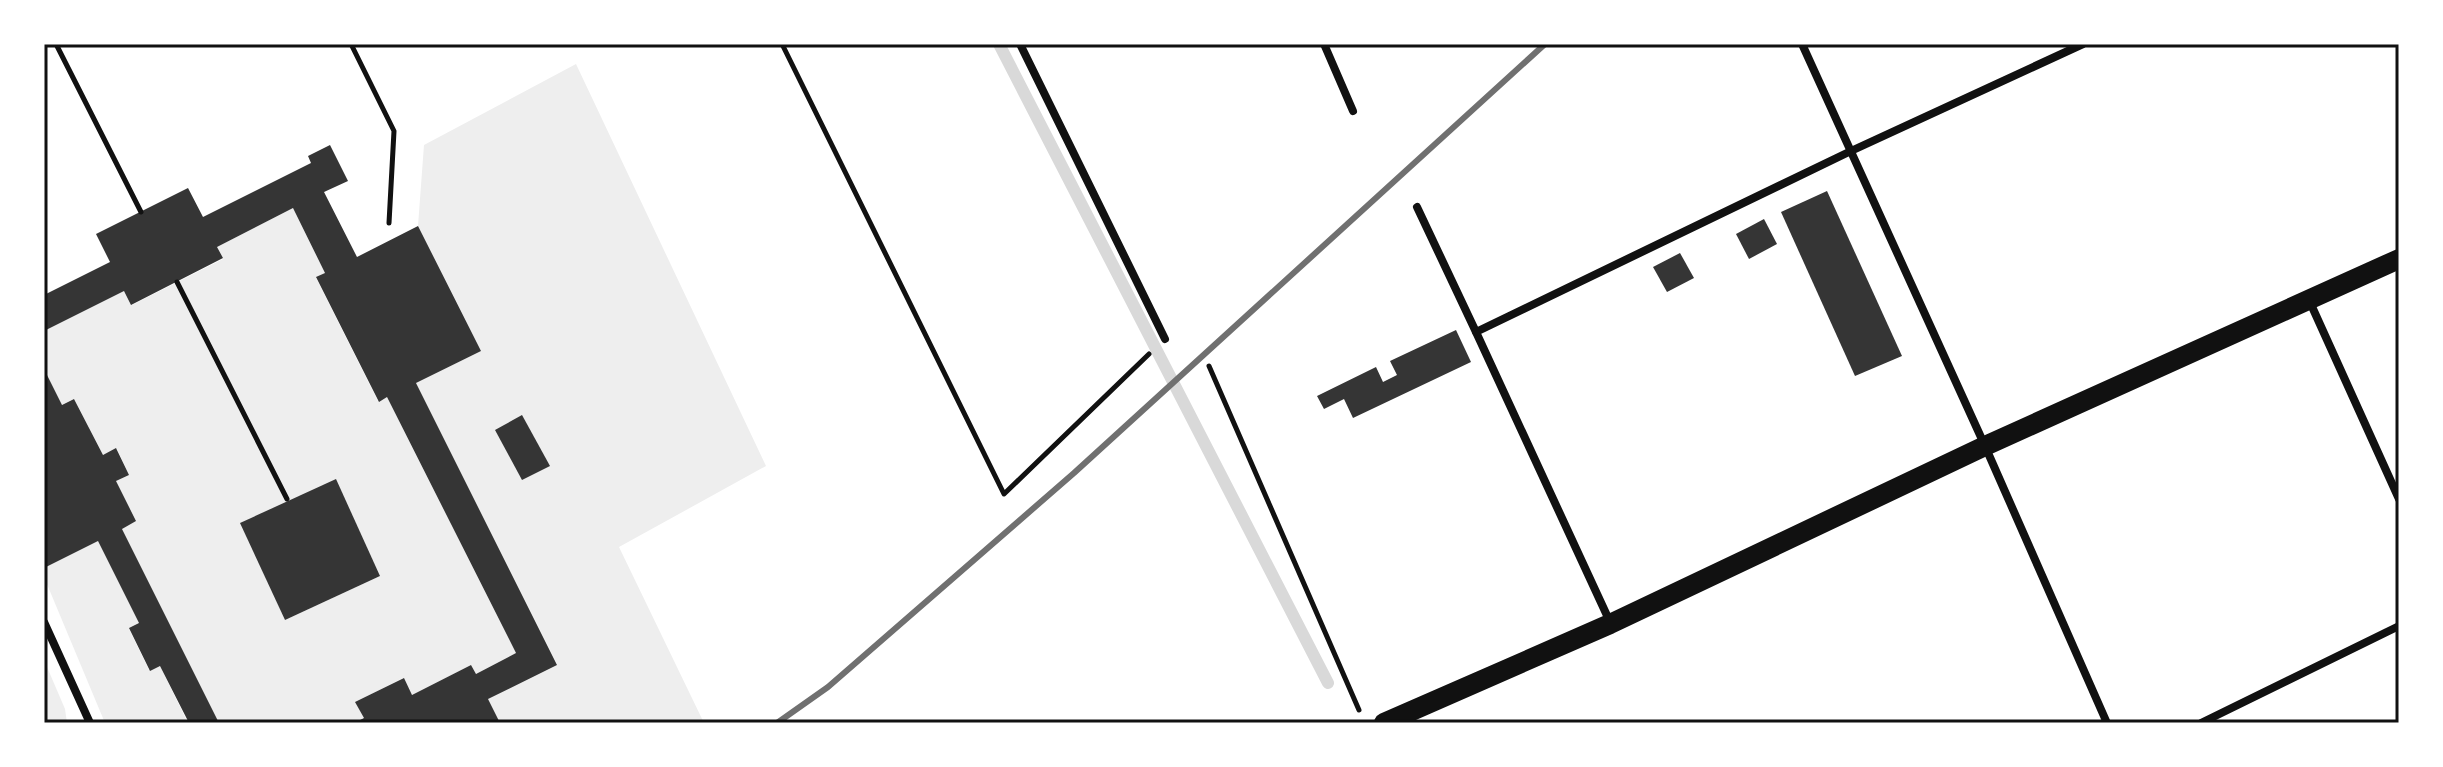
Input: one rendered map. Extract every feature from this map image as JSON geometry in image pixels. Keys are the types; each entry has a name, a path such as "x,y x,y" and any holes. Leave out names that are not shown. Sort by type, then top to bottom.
{"main road":[{"path":"1384,723 1610,624 1985,446 2399,259"}],"street":[{"path":"1020,44 1165,339"},
{"path":"1324,44 1353,111"},
{"path":"1802,44 2107,723"},
{"path":"1476,332 1851,151 2083,44"},
{"path":"1417,207 1610,624"},
{"path":"2309,300 2399,499"},
{"path":"44,622 90,723"},
{"path":"2201,723 2213,720 2399,626"}],"path":[{"path":"56,44 141,212"},
{"path":"351,44 394,131 389,223"},
{"path":"782,44 1004,494 1165,339"},
{"path":"177,282 287,499"},
{"path":"1209,366 1364,723"}],"shaded area":[{"path":"576,64 766,466 619,547 704,723 434,723 557,664 416,383 480,351 418,226 424,145"},
{"path":"293,208 325,273 316,278 378,401 387,397 516,653 476,674 471,665 412,695 403,678 356,702 364,718 354,723 219,723 122,529 116,481 129,475 117,449 103,455 74,399 62,405 44,370 44,331 124,291 132,305 223,259 217,247","holes":["336,480 380,576 285,620 241,523"]},
{"path":"98,541 139,623 129,629 149,670 160,666 188,723 105,723 44,577 44,568"},
{"path":"44,660 65,709 67,723 44,723"}],"building":[{"path":"330,145 348,181 324,192 357,257 418,226 481,351 416,383 557,665 488,699 500,723 354,723 364,718 355,702 404,678 412,695 471,665 476,674 516,653 387,397 379,402 316,277 325,273 293,208 217,247 223,258 131,305 124,291 44,331 44,295 110,262 96,234 188,188 203,217 311,163 308,156"},
{"path":"1827,191 1902,356 1855,376 1781,212"},
{"path":"1764,219 1777,244 1749,259 1736,234"},
{"path":"1680,253 1694,278 1667,292 1653,267"},
{"path":"1456,330 1471,362 1353,418 1344,399 1324,409 1317,396 1376,367 1383,382 1397,375 1390,361"},
{"path":"44,369 62,405 74,399 103,455 116,448 129,475 116,481 136,521 122,529 219,723 189,723 160,666 150,671 129,628 139,623 98,541 44,568"},
{"path":"522,415 550,466 522,480 495,430"},
{"path":"336,479 380,576 285,620 240,523"}],"waterway":[{"path":"999,44 1328,683"}],"railway":[{"path":"777,723 828,687 1074,473 1545,44"}]}
